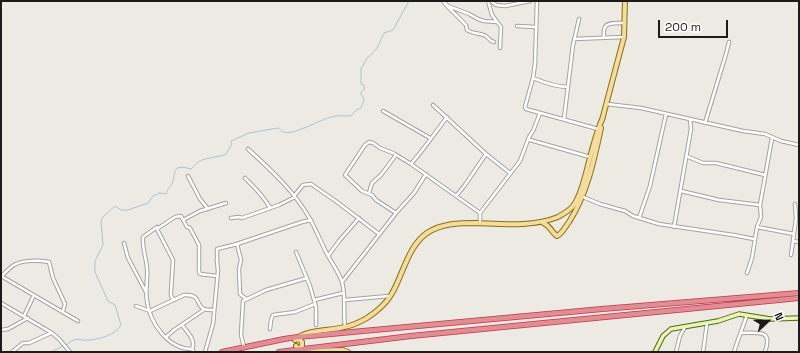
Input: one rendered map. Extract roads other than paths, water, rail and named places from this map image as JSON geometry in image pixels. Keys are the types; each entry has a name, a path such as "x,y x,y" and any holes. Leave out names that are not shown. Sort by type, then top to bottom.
{"highway":[{"path":"279,352 300,344 602,310 799,293"},
{"path":"222,352 244,347 411,336 799,298"}],"main road":[{"path":"542,222 550,226 555,235 559,236 574,214 583,197 592,167 606,104 624,37 625,1"},
{"path":"300,344 308,334 345,327 365,319 383,305 396,285 411,252 421,238 427,233 441,226 452,224 542,222 563,215 573,207 582,188 598,129 603,117"},
{"path":"300,344 348,352"}],"street":[{"path":"488,1 492,15 501,28 500,48"},
{"path":"492,1 496,5 505,6 530,1"},
{"path":"537,1 535,64 533,78 525,107 526,109 598,129"},
{"path":"444,2 478,19 497,22"},
{"path":"444,2 466,25 467,30 486,36 489,40 494,42"},
{"path":"564,119 574,39 579,18"},
{"path":"604,38 606,25 625,23"},
{"path":"517,26 535,27"},
{"path":"574,39 624,37"},
{"path":"705,123 729,42"},
{"path":"533,78 546,83 568,87"},
{"path":"606,104 641,108 756,134 765,134 772,138 799,145"},
{"path":"433,105 486,154 510,173"},
{"path":"383,111 430,138"},
{"path":"480,224 480,213 520,161 529,136 533,131 540,113"},
{"path":"639,218 650,186 666,114"},
{"path":"411,164 447,117"},
{"path":"674,226 691,129 690,120"},
{"path":"747,273 752,258 757,227 761,217 760,205 772,138"},
{"path":"530,140 590,157"},
{"path":"396,213 369,193 362,191 346,176 346,173 365,145 369,142 411,164 480,213"},
{"path":"248,149 295,196 311,220 342,282 345,300 343,313 345,327"},
{"path":"456,196 466,185 486,154"},
{"path":"369,193 372,183 381,175 396,155"},
{"path":"686,156 703,163 716,163 765,175"},
{"path":"342,282 379,234 414,193 426,174"},
{"path":"188,176 200,199 208,209"},
{"path":"245,178 263,196 270,208"},
{"path":"231,218 242,218 270,208 295,196 304,185 311,184 325,192 379,234"},
{"path":"681,191 720,200 760,205"},
{"path":"583,197 659,224 754,239"},
{"path":"183,220 200,211 226,203"},
{"path":"791,255 796,219 795,204"},
{"path":"182,325 193,340 193,351 173,343 157,328 150,311 146,292 147,269 142,245 143,237 175,217 181,216 187,227 190,228 199,245 200,274 217,276"},
{"path":"328,256 359,218"},
{"path":"205,352 214,310 217,276 217,249 311,220"},
{"path":"158,227 157,231 173,260 171,296 174,300"},
{"path":"757,227 794,234"},
{"path":"793,241 799,242"},
{"path":"124,243 128,258 146,292"},
{"path":"237,244 241,260 239,270 240,294 246,299"},
{"path":"296,252 314,300 316,325"},
{"path":"62,311 65,304 53,278 49,262 18,263 12,266 2,276 34,295 62,311 78,320"},
{"path":"244,347 242,335 244,301 266,290 307,278"},
{"path":"314,300 343,293"},
{"path":"24,316 34,295"},
{"path":"136,306 150,311 184,295 194,296 202,308 214,310"},
{"path":"345,300 389,296"},
{"path":"1,303 52,333 70,352"},
{"path":"270,329 273,316 295,312 315,304"},
{"path":"166,337 205,309"},
{"path":"655,352 663,336 671,329 718,321 739,314 770,319 799,318"},
{"path":"734,352 747,315"},
{"path":"1,330 8,330 28,318"},
{"path":"703,352 707,323"},
{"path":"676,352 680,336 685,327"},
{"path":"12,352 23,343 29,343 52,333"},
{"path":"741,333 757,333 763,334 767,337 768,342 765,352"}],"waterway":[{"path":"66,345 76,339 91,340 101,338 115,332 121,325 115,305 108,301 95,272 95,261 103,245 101,221 103,217 115,206 121,210 128,210 148,203 153,196 159,193 166,194 174,179 177,168 183,167 191,169 201,160 226,154 232,144 231,141 249,133 278,128 283,132 288,133 300,130 334,116 351,116 356,110 361,108 364,101 364,98 361,95 361,92 364,90 364,85 361,84 361,68 367,58 377,48 384,33 393,30 409,1"},
{"path":"51,352 63,346"}]}
